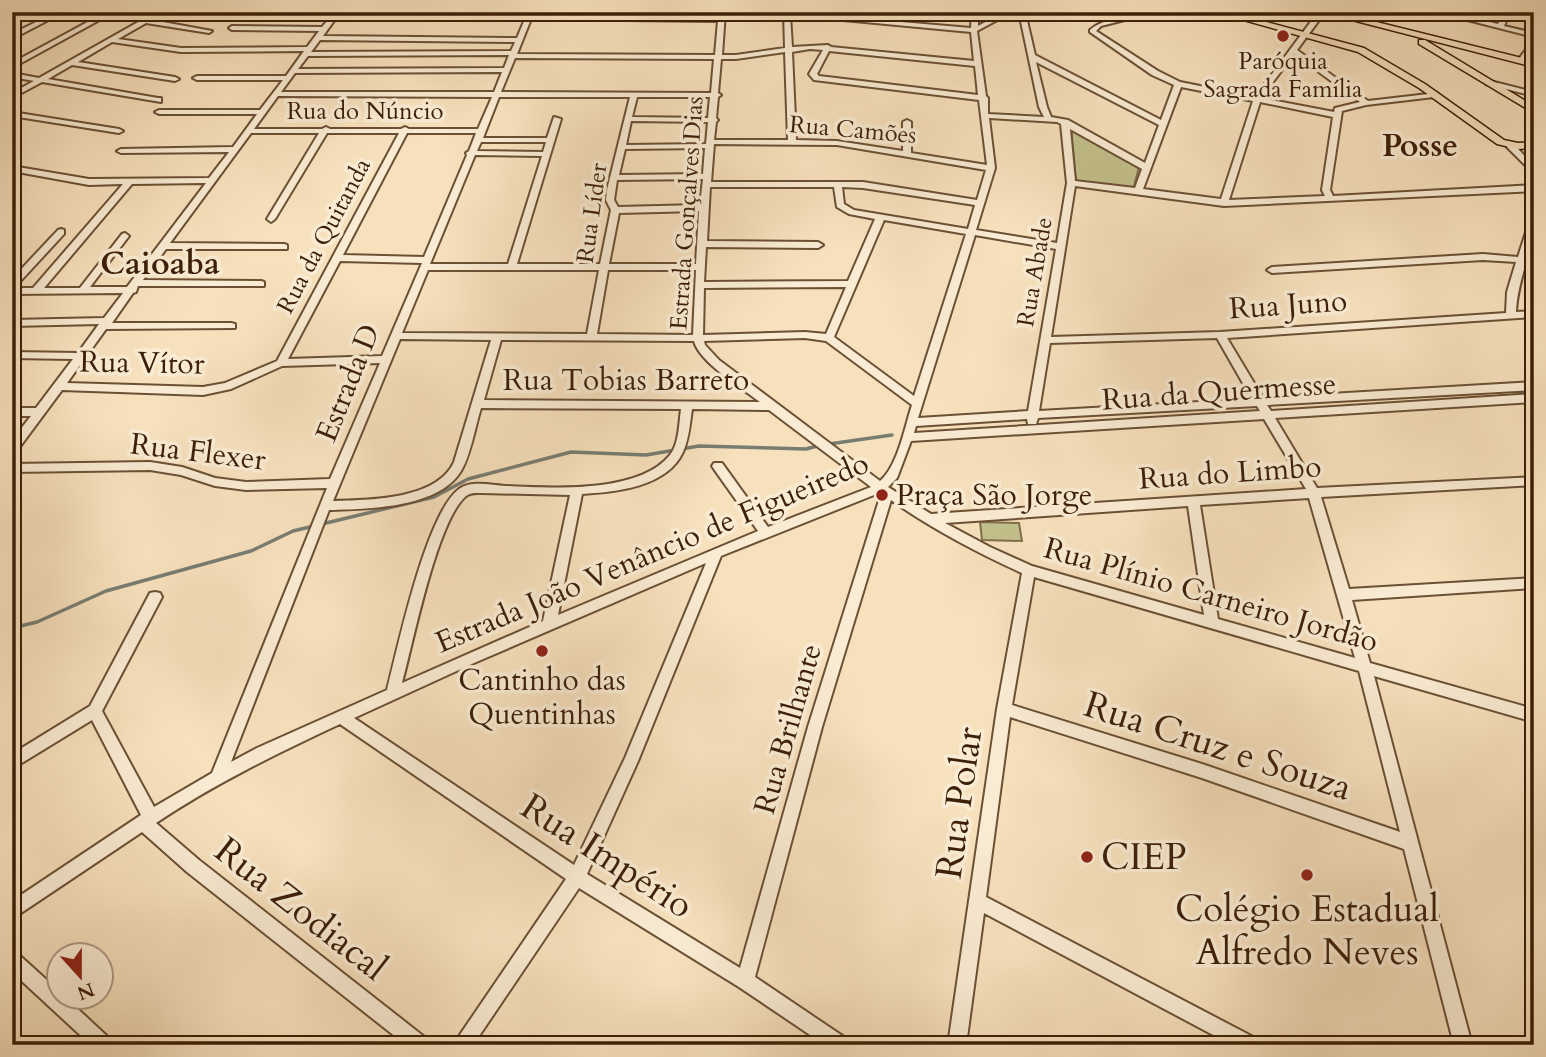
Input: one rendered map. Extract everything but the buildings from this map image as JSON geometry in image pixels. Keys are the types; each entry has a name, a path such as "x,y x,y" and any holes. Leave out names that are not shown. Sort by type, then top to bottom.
{"main road":[{"path":"1219,12 1365,52 1434,95 1498,140 1510,145 1534,145"},
{"path":"1323,12 1534,64"},
{"path":"1408,33 1534,110"}],"street":[{"path":"12,37 61,12"},
{"path":"12,66 111,12"},
{"path":"12,96 161,12"},
{"name":"Estrada João Venâncio de Figueiredo","path":"12,911 147,820 218,776 393,692 716,553 883,491 895,472 990,168 984,98 974,30 975,12"},
{"path":"792,142 787,13 974,30 1009,12"},
{"path":"1022,12 1043,107 1048,118"},
{"path":"1153,12 1099,25 1092,31 1155,74 1178,84 1335,115"},
{"path":"1224,203 1257,99 1323,12"},
{"path":"1439,12 1534,35"},
{"path":"1500,27 1507,12"},
{"path":"12,449 335,15"},
{"name":"Estrada D","path":"218,776 315,530 529,16"},
{"path":"244,17 722,16"},
{"name":"Estrada Gonçalves Dias","path":"722,16 717,95 704,208 697,338 705,353 883,491"},
{"path":"146,21 209,30"},
{"path":"230,31 519,40"},
{"path":"111,40 181,50 720,58 828,47 979,64"},
{"path":"1520,61 1534,41"},
{"path":"828,47 813,74 817,78 984,98"},
{"path":"1295,51 1366,103"},
{"path":"1033,57 1163,124"},
{"path":"71,63 175,79"},
{"path":"197,78 506,70"},
{"path":"12,75 158,100"},
{"path":"1489,82 1534,94"},
{"path":"1138,192 1178,84"},
{"path":"277,94 717,95"},
{"name":"Rua Líder","path":"590,337 615,210 610,200 634,94"},
{"path":"1330,198 1326,190 1335,136 1335,115 1341,108 1434,95"},
{"path":"159,112 263,112"},
{"path":"12,114 119,131"},
{"path":"986,116 1048,118 1065,122 1147,168"},
{"path":"512,267 557,119"},
{"path":"627,119 714,120"},
{"path":"907,122 907,153"},
{"name":"Rua Abade","path":"1032,428 1031,415 1071,183 1065,122"},
{"path":"271,219 326,129"},
{"name":"Rua do Núncio","path":"250,131 405,129 550,140"},
{"name":"Rua da Quitanda","path":"281,363 405,129"},
{"name":"Rua Camões","path":"621,147 836,143 990,168"},
{"path":"1510,145 1534,172"},
{"path":"121,151 235,149"},
{"path":"470,153 546,154"},
{"path":"12,168 89,182 213,180"},
{"path":"615,178 885,188 978,203"},
{"path":"36,291 129,182"},
{"path":"1071,183 1224,203 1534,188"},
{"path":"838,185 838,202 844,209 880,218 1062,247"},
{"path":"615,210 704,208"},
{"path":"829,338 880,218"},
{"path":"1511,315 1512,292 1534,220"},
{"path":"12,285 61,232"},
{"path":"82,290 125,236"},
{"path":"704,243 818,245"},
{"path":"165,246 284,247"},
{"path":"1272,270 1483,257 1521,260"},
{"path":"335,258 512,267 701,267"},
{"path":"12,291 261,284"},
{"path":"699,285 853,284"},
{"name":"Rua Juno","path":"1045,340 1220,335 1534,314"},
{"path":"12,323 231,326"},
{"path":"396,336 697,338 767,335 829,338 917,402"},
{"path":"1220,335 1314,492 1365,667 1463,1045"},
{"path":"325,509 412,496 438,486 452,476 457,469 497,337"},
{"path":"12,355 81,356"},
{"name":"Rua Vítor","path":"58,386 203,391 227,386 281,363 387,359"},
{"name":"Rua da Quermesse","path":"911,422 1534,386"},
{"name":"Rua da Quermesse","path":"906,437 1534,398"},
{"name":"Rua Tobias Barreto","path":"478,404 773,406"},
{"path":"393,692 443,519 455,501 468,490 577,491 602,489 647,477 665,468 677,454 687,405"},
{"path":"12,412 38,412"},
{"name":"Rua Flexer","path":"12,468 150,466 183,471 215,482 246,486 335,483"},
{"path":"718,466 766,533"},
{"name":"Rua do Limbo","path":"930,519 1314,492 1533,482"},
{"path":"549,625 577,491"},
{"name":"Rua Plínio Carneiro Jordão","path":"883,491 986,552 1029,570 1534,716"},
{"name":"Rua Brilhante","path":"745,981 883,491"},
{"path":"1193,502 1212,624"},
{"path":"462,1045 577,877 636,750 716,553"},
{"name":"Rua Polar","path":"957,1045 1004,709 1029,570"},
{"path":"1344,595 1534,583"},
{"path":"12,762 95,711 155,597"},
{"name":"Rua Cruz e Souza","path":"1004,709 1202,771 1412,844"},
{"name":"Rua Zodiacal","path":"95,711 147,820 193,866 421,1045"},
{"name":"Rua Império","path":"341,717 577,877 745,981 841,1045"},
{"path":"977,901 1251,1045"},
{"path":"12,960 104,1045"}],"shaded area":[{"path":"1071,128 1139,167 1133,190 1076,181"},
{"path":"980,522 1019,523 1022,541 982,540"}],"waterway":[{"path":"829,444 892,435"},
{"path":"12,628 37,622 106,591 251,551 293,531 434,497 468,479 571,452 646,455 699,446 806,449 821,445"}],"place":[{"name":"Paróquia Sagrada Família","path":"1283,36"},
{"name":"Praça São Jorge","path":"882,495"},
{"name":"Cantinho das Quentinhas","path":"542,651"},
{"name":"CIEP","path":"1087,857"},
{"name":"Colégio Estadual Alfredo Neves","path":"1307,875"}],"district":[{"name":"Posse","path":"1420,146"},
{"name":"Caioaba","path":"160,264"}]}
